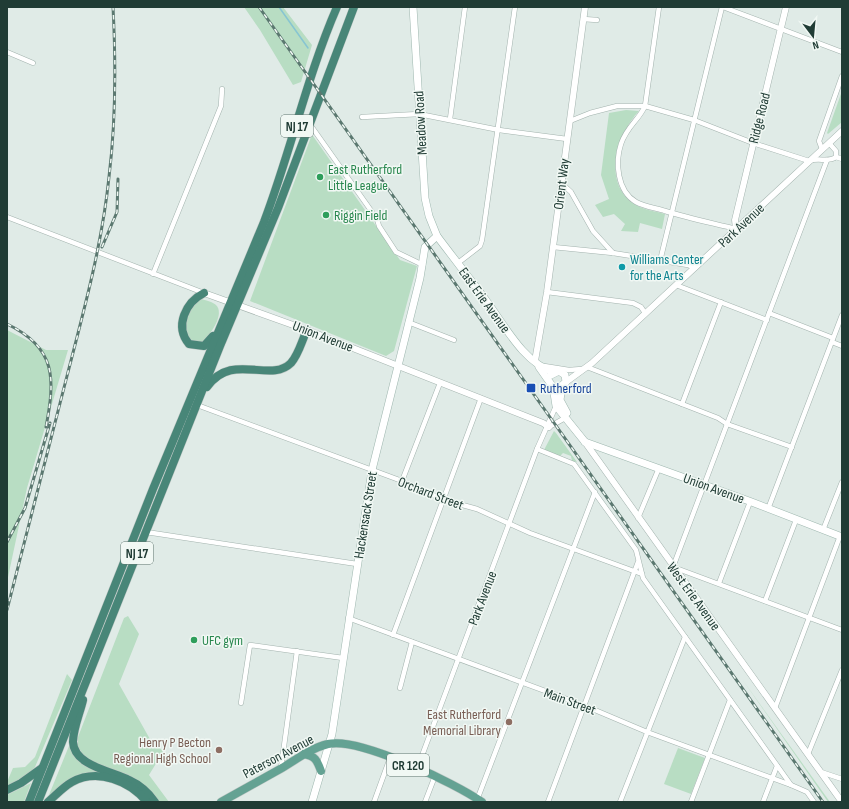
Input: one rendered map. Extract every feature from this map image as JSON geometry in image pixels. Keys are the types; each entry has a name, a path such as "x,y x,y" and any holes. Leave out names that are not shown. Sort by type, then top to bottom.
{"highway":[{"name":"NJ 17","path":"38,802 201,396 281,178 316,60 337,7"},
{"name":"NJ 17","path":"29,802 89,648 220,327 234,303 278,208 354,7"},
{"path":"204,292 189,304 181,326 182,334 189,344 204,346 209,342 220,327"},
{"path":"201,396 211,381 225,371 280,369 290,363 298,351 307,330"},
{"path":"91,669 73,738 76,753 87,762 140,786 155,802"},
{"path":"7,790 21,783 43,767"},
{"path":"48,802 73,781 94,776 115,779 140,793 147,802"}],"main road":[{"name":"Meadow Road","path":"413,7 425,198 429,216 437,236"},
{"name":"East Erie Avenue","path":"437,236 517,344 538,363 554,372"},
{"name":"Hackensack Street","path":"312,802 332,734 348,618 372,470 423,264 425,247 437,236"},
{"name":"East Erie Avenue","path":"538,363 551,384"},
{"path":"564,384 551,384 550,376 554,372 563,373 564,384 558,404 585,442"},
{"name":"West Erie Avenue","path":"551,384 565,418 585,442"},
{"name":"Union Avenue","path":"585,442 705,485 841,537"},
{"name":"Paterson Avenue","path":"223,801 304,754 329,744 345,743 390,758 435,776 462,788 479,801"},
{"path":"304,754 312,756 316,759 321,771"}],"street":[{"path":"450,119 465,7"},
{"path":"458,263 480,246 482,240 499,130 515,7"},
{"name":"Orient Way","path":"538,363 585,7"},
{"path":"659,7 645,106 642,113 627,130 621,145 617,167 619,176 622,184 636,202 672,213 736,229"},
{"path":"660,261 722,7 842,52"},
{"name":"Ridge Road","path":"736,229 735,220 786,7"},
{"path":"583,19 597,20"},
{"path":"7,52 33,63"},
{"path":"822,149 819,141 842,76"},
{"path":"153,274 221,106 222,89"},
{"path":"570,121 590,113 617,106 645,106 694,120 809,161 817,158 827,160 836,157 842,159"},
{"path":"362,117 419,114 499,130 567,139"},
{"path":"309,123 377,219 379,226 396,252 423,264"},
{"name":"Park Avenue","path":"564,384 584,368 695,268 842,131"},
{"path":"829,143 836,151 836,157"},
{"path":"827,160 673,567 842,630"},
{"path":"561,183 570,192 593,231 613,253"},
{"name":"Union Avenue","path":"7,217 153,274 307,330 481,398 543,423 548,427"},
{"path":"553,247 613,253 688,265 695,268"},
{"path":"676,285 766,320"},
{"path":"547,292 633,303 641,307 645,313"},
{"path":"682,404 721,302"},
{"path":"769,313 832,340 842,346"},
{"path":"768,509 842,315"},
{"path":"408,322 454,340"},
{"path":"538,363 569,370 584,368 718,418 727,424 792,446"},
{"path":"563,373 568,374 584,368"},
{"path":"402,481 440,383"},
{"path":"393,635 481,398"},
{"name":"Park Avenue","path":"417,769 537,449 558,404"},
{"name":"Orchard Street","path":"197,405 402,481 444,500 476,510 573,549 642,574"},
{"path":"548,427 565,418"},
{"name":"West Erie Avenue","path":"585,442 842,802"},
{"path":"537,449 574,464 636,550 642,574 684,637 790,785"},
{"path":"638,518 658,468"},
{"path":"823,530 842,482"},
{"path":"479,801 595,492"},
{"path":"719,583 750,502"},
{"path":"765,601 796,520"},
{"path":"146,532 357,564"},
{"path":"775,708 841,537"},
{"path":"548,802 636,572 639,558"},
{"name":"Main Street","path":"348,618 522,684 584,705 647,732 773,777 807,792 814,802"},
{"path":"620,802 684,637"},
{"path":"400,688 412,642"},
{"path":"241,703 250,645 343,658"},
{"path":"281,768 297,651"},
{"path":"808,754 842,670"},
{"path":"691,802 730,700"},
{"path":"374,802 390,758"},
{"path":"763,802 777,766"},
{"path":"821,772 842,779"},
{"path":"425,802 435,776"}],"green space":[{"path":"244,7 283,7 312,45 301,82 293,85 260,30"},
{"path":"842,91 842,122 828,134 827,133"},
{"path":"626,110 639,111 624,132 619,145 616,159 616,172 619,185 625,196 639,207 665,214 662,229 640,223 638,232 621,231 625,224 614,214 603,217 595,205 609,199 601,175 609,113"},
{"name":"Riggin Field","path":"313,136 400,260 417,266 394,351 386,356 250,301 311,137"},
{"path":"201,299 216,305 219,313 216,324 202,342 190,340 184,326 192,305"},
{"path":"7,330 46,350 68,350 27,488 7,582"},
{"path":"554,431 577,462 572,461 571,456 563,453 560,456 544,450"},
{"path":"128,616 139,634 119,684 151,741 154,740 163,752 149,775 169,802 159,802 86,759 78,747 78,737 124,618"},
{"path":"67,674 72,680 35,767 27,777 7,788 7,782 13,768 25,767 35,757"},
{"path":"742,679 830,802 828,802"},
{"path":"71,741 75,757 81,763 107,775 95,775 49,795"},
{"path":"678,748 705,758 691,794 664,784"},
{"path":"31,783 24,802 7,802 7,795"}],"waterway":[{"path":"279,7 308,48"}],"railway":[{"path":"7,610 86,302 102,228 111,156 114,113 115,50 113,7"},
{"path":"259,7 823,802"},
{"path":"102,247 117,212 118,179"},
{"path":"7,324 23,333 35,343 44,354 49,366 51,394 46,427"},
{"path":"7,542 25,508 50,423"}],"place":[{"name":"East Rutherford Little League","path":"320,177"},
{"name":"Riggin Field","path":"326,215"},
{"name":"Williams Center for the Arts","path":"622,267"},
{"name":"Rutherford","path":"531,388"},
{"name":"UFC gym","path":"194,640"},
{"name":"East Rutherford Memorial Library","path":"509,722"},
{"name":"Henry P Becton Regional High School","path":"219,750"}]}
